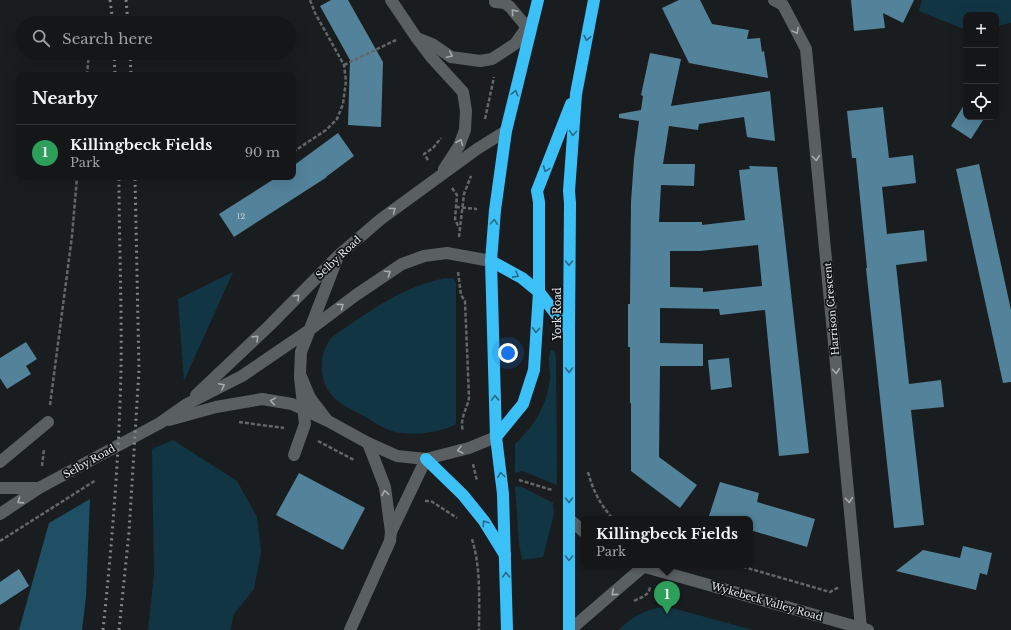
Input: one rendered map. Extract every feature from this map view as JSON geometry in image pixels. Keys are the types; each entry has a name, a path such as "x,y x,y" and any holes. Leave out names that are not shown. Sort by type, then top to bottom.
{"highway":[{"path":"507,630 502,480 496,437 491,261 495,210 506,131 530,26 538,0"},
{"name":"York Road","path":"570,630 568,331 569,191 576,94 594,0"},
{"path":"496,437 523,404 534,370 539,292 538,191 576,94"},
{"path":"491,261 522,278 539,292 568,331"},
{"path":"426,459 463,495 484,521 505,556"}],"main road":[{"path":"391,0 431,57 463,92 466,111 465,130 459,146 441,175"},
{"path":"414,34 451,57 480,61 497,57 515,44 530,26 505,3 495,2 495,0"},
{"name":"Harrison Crescent","path":"774,0 783,5 806,49 864,629"},
{"name":"Selby Road","path":"187,404 270,325 339,255 381,219 477,149 506,131"},
{"name":"Selby Road","path":"0,514 40,488 160,423 187,404 242,376 402,264 424,256 447,253 491,261"},
{"path":"294,455 305,424 302,408 300,374 301,352 339,255"},
{"path":"300,374 310,398 328,421"},
{"name":"Selby Road","path":"160,423 216,407 262,399 292,404 302,408 368,443 397,456 426,459 468,448 496,437"},
{"path":"0,462 48,422"},
{"path":"350,630 390,541 391,532 385,487 368,443"},
{"path":"391,532 426,459"},
{"name":"Selby Road","path":"0,488 40,488"},
{"path":"569,519 581,529"},
{"name":"Wykebeck Valley Road","path":"570,630 639,568"},
{"name":"Wykebeck Valley Road","path":"648,568 864,629"}],"path":[{"path":"296,150 326,130 337,119 343,104 346,81 344,65 310,0"},
{"path":"344,65 414,34"},
{"path":"87,72 89,60"},
{"path":"40,488 78,180"},
{"path":"461,295 464,301 469,397 464,410"},
{"path":"235,421 302,432 354,460 359,465"},
{"path":"587,464 592,488 610,516"},
{"path":"0,541 100,477"},
{"path":"477,481 522,480 550,490 569,490"},
{"path":"431,501 462,523"},
{"path":"471,534 476,550 480,630"},
{"path":"747,568 830,592 841,586"}],"shaded area":[{"path":"922,0 1011,0 1011,23 999,25 999,12 963,12 963,29 919,11"},
{"path":"233,272 184,381 178,299"},
{"path":"445,278 454,279 456,283 455,425 425,433 410,434 395,432 379,425 336,399 326,387 322,369 322,360 326,345 331,338 371,310 399,294 429,282"},
{"path":"551,350 555,352 556,358 557,485 522,471 515,473 515,444 528,430 539,414 549,387 549,360"},
{"path":"173,440 237,481 257,517 261,552 254,589 234,614 230,630 148,630 154,575 152,449"},
{"path":"515,486 522,487 553,503 554,514 543,557 522,560 519,544"},
{"path":"90,499 86,597 82,630 19,630 49,523"},
{"path":"665,606 753,630 619,630 630,620 640,614"}],"building":[{"path":"331,0 348,0 383,62 381,127 348,125 350,60 320,6"},
{"path":"679,0 700,0 712,24 749,30 747,39 760,38 762,52 764,51 768,78 689,63 662,8"},
{"path":"851,0 914,0 903,23 883,13 885,28 854,31"},
{"path":"650,53 681,59 671,106 770,91 775,141 747,137 744,117 699,124 698,130 669,126 663,164 695,164 694,186 661,185 659,222 702,222 702,225 745,220 739,170 750,169 749,166 777,167 809,453 779,456 765,310 720,315 719,309 660,308 660,343 703,344 703,366 660,366 659,457 697,485 680,508 631,471 630,347 628,347 628,304 630,304 631,202 634,159 639,121 619,118 619,114 641,110 643,96 641,95","holes":["758,245 762,286 703,292 703,288 670,287 670,251 700,251"]},
{"path":"883,107 889,158 913,155 916,183 882,187 887,234 924,230 927,261 896,265 909,384 941,380 944,407 911,410 924,525 894,528 866,268 856,158 852,158 847,111"},
{"path":"963,107 963,120 983,120 971,139 951,126"},
{"path":"338,133 354,156 327,177 234,237 219,214 272,180 296,180 296,164"},
{"path":"979,164 1011,310 1011,382 1003,383 956,169"},
{"path":"26,342 37,359 26,366 31,374 7,389 0,378 0,358"},
{"path":"729,358 732,387 711,390 708,360"},
{"path":"299,473 365,508 343,550 276,515"},
{"path":"720,482 759,493 757,502 815,519 807,547 753,531 753,516 709,516"},
{"path":"963,546 992,553 987,575 980,573 976,590 896,571 923,550 960,558"},
{"path":"19,569 29,586 0,605 0,582"}],"railway":[{"path":"110,0 112,16"},
{"path":"126,0 127,16"},
{"path":"114,60 115,72"},
{"path":"130,60 131,72"},
{"path":"103,630 115,500 119,436 121,371 119,180"},
{"path":"119,630 129,532 139,370 135,180"}],"place":[{"name":"Killingbeck Fields","path":"667,614"}]}
